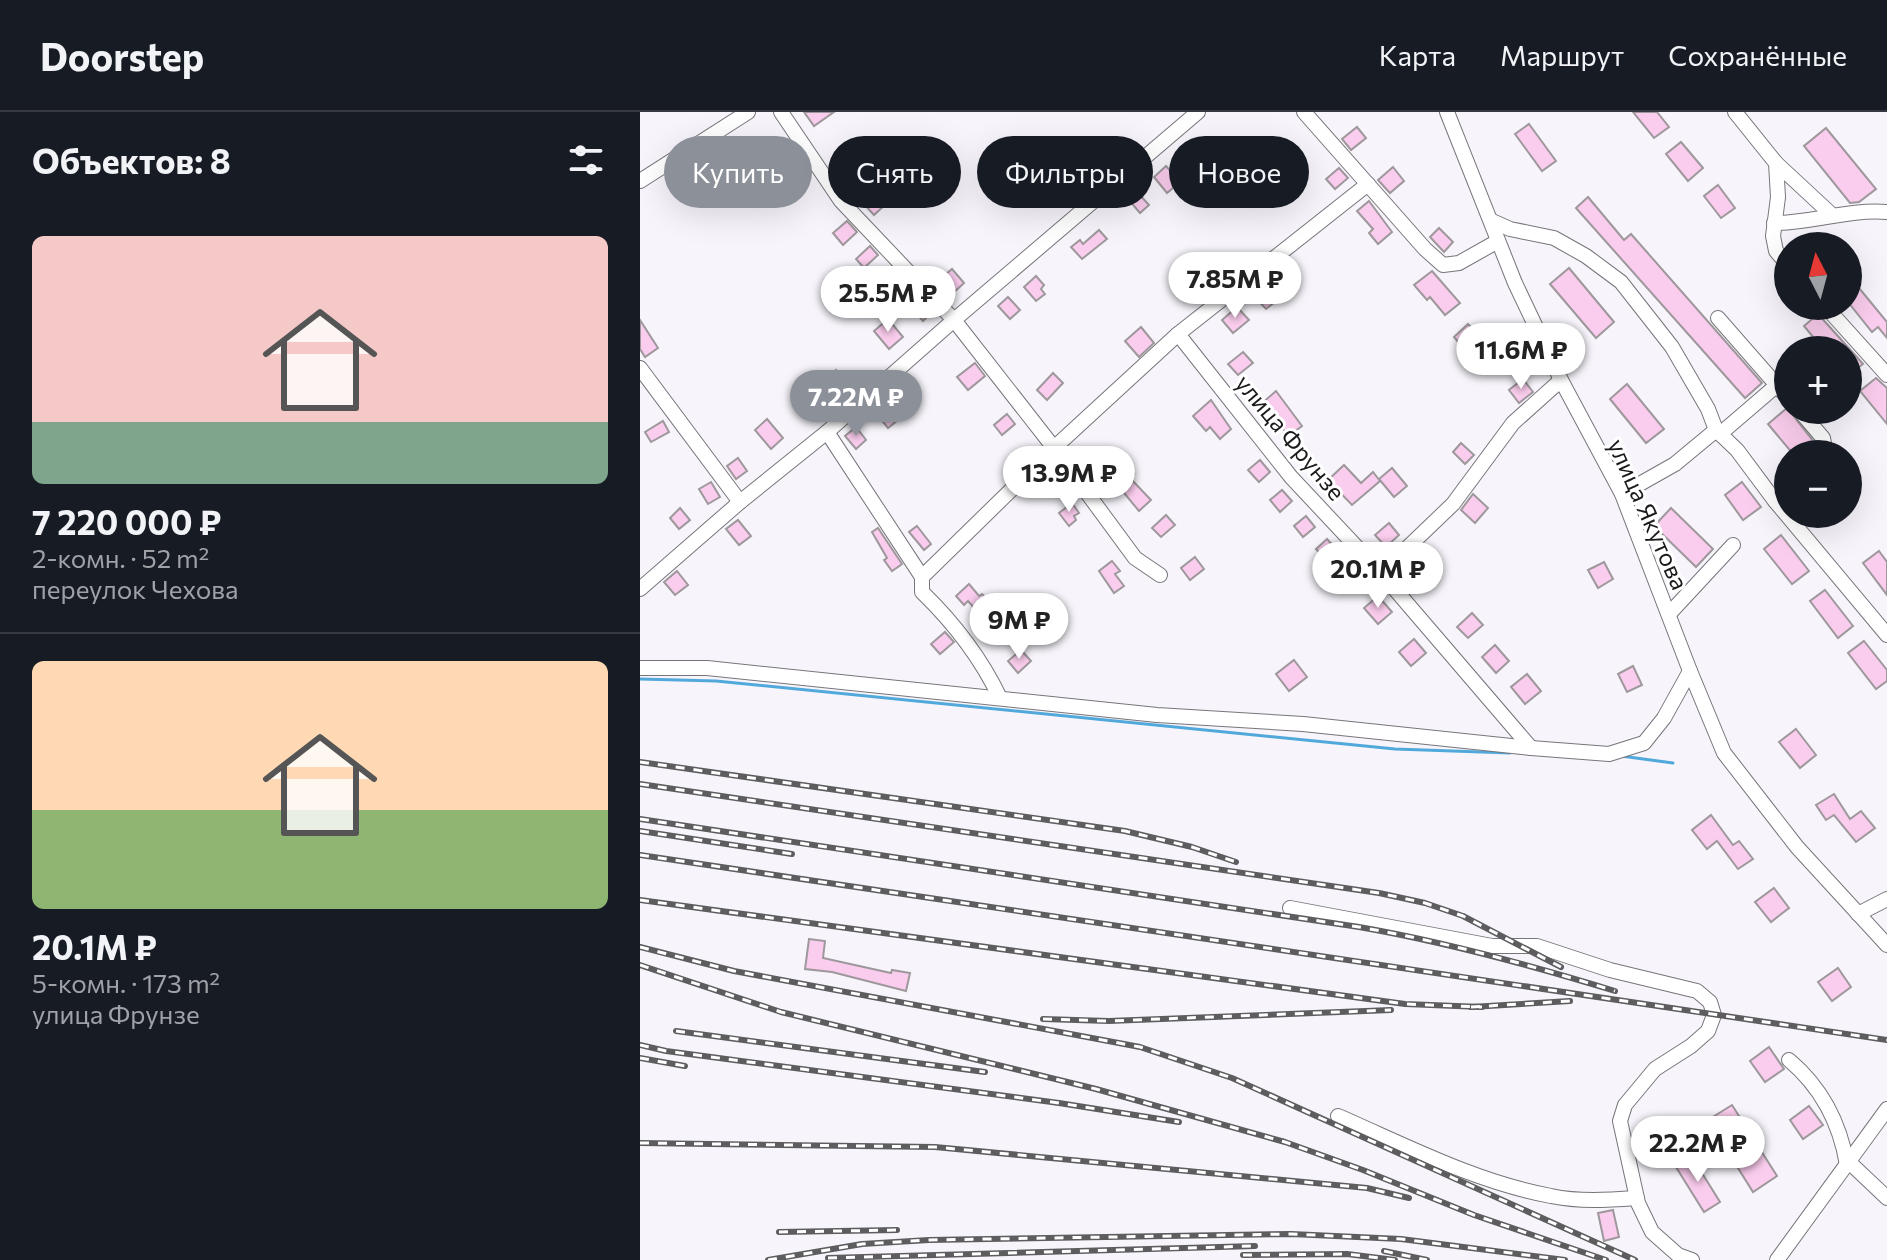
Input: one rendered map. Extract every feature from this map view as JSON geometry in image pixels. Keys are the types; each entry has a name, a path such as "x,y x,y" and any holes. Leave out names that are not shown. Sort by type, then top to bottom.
{"street":[{"path":"640,181 748,112"},
{"path":"781,112 841,201 954,320 1135,558 1160,575"},
{"path":"640,589 1198,112"},
{"path":"1304,112 1425,249 1443,265 1459,263 1498,241"},
{"name":"улица Якутова","path":"1447,112 1515,283 1561,380 1622,494 1724,753 1797,847 1887,945"},
{"path":"1735,112 1776,163 1832,215"},
{"path":"1775,232 1778,197 1776,163"},
{"path":"922,577 1054,448 1178,334 1368,184"},
{"path":"1774,223 1802,223 1832,215 1887,212"},
{"path":"1492,221 1510,229 1554,238 1586,256 1621,282 1672,347 1718,432 1737,450 1774,500"},
{"path":"1718,318 1774,382"},
{"path":"1838,320 1887,375"},
{"name":"улица Фрунзе","path":"1178,334 1291,477 1381,573 1531,748"},
{"path":"640,368 740,502"},
{"path":"1381,573 1453,504 1513,423 1561,380"},
{"path":"1622,494 1675,464 1774,387"},
{"path":"1811,424 1823,440"},
{"path":"827,432 922,577 922,592 943,613 980,661 1000,698"},
{"path":"1798,528 1887,635"},
{"path":"1669,614 1733,545"},
{"path":"640,668 707,668 1157,715 1303,724 1609,754 1644,743 1664,718 1690,671"},
{"path":"1858,914 1887,899"},
{"path":"1290,908 1492,946 1537,946 1610,970 1697,991 1710,1002 1714,1015 1708,1031 1655,1069 1625,1105 1620,1121 1637,1198 1652,1232 1678,1255 1692,1260"},
{"path":"1789,1060 1807,1075 1824,1098 1843,1142 1848,1163 1887,1198"},
{"path":"1777,1260 1887,1109"},
{"path":"1338,1116 1488,1181 1553,1197 1594,1200 1637,1198"}],"building":[{"path":"804,112 834,112 814,126"},
{"path":"1633,112 1657,112 1669,127 1654,138"},
{"path":"1529,124 1556,161 1542,171 1515,134"},
{"path":"1357,127 1366,138 1351,150 1342,139"},
{"path":"1826,128 1876,189 1859,202 1850,203 1804,146"},
{"path":"1681,142 1703,168 1688,181 1666,154"},
{"path":"1166,166 1169,169 1169,191 1167,193 1154,177"},
{"path":"1393,167 1404,181 1390,193 1378,180"},
{"path":"1339,168 1348,178 1335,189 1326,179"},
{"path":"1718,185 1735,208 1721,218 1704,196"},
{"path":"1588,197 1624,240 1631,234 1762,383 1745,398 1576,208"},
{"path":"1369,201 1392,232 1378,244 1369,233 1373,229 1357,211"},
{"path":"868,208 882,208 874,215"},
{"path":"847,221 857,232 843,245 833,233"},
{"path":"1439,228 1453,242 1444,252 1430,237"},
{"path":"1099,230 1107,239 1082,259 1071,247 1080,240 1083,244"},
{"path":"870,246 878,255 864,268 856,259"},
{"path":"1569,268 1614,322 1596,338 1550,284"},
{"path":"952,269 964,283 951,295 938,281"},
{"path":"1432,271 1460,303 1445,315 1430,297 1427,300 1414,285"},
{"path":"1279,275 1291,289 1266,309 1254,296"},
{"path":"1036,276 1044,285 1041,289 1045,294 1036,301 1024,287"},
{"path":"1862,292 1887,322 1887,338 1878,327 1872,332 1862,320"},
{"path":"1008,297 1020,310 1010,319 998,306"},
{"path":"920,299 932,312 923,321 911,307"},
{"path":"1237,307 1249,320 1233,333 1222,320"},
{"path":"888,319 903,337 889,349 874,331"},
{"path":"640,320 658,348 645,357 640,349"},
{"path":"1811,320 1823,320 1838,336 1812,336 1804,326"},
{"path":"1468,324 1481,338 1466,351 1454,337"},
{"path":"1141,327 1154,343 1139,357 1125,341"},
{"path":"1243,352 1253,363 1238,375 1228,364"},
{"path":"975,363 985,376 968,390 957,377"},
{"path":"836,370 848,384 820,409 811,398 830,381 827,378"},
{"path":"1053,373 1063,383 1047,400 1037,390"},
{"path":"1876,378 1887,388 1887,424 1862,393 1862,389"},
{"path":"1523,379 1533,392 1519,403 1509,390"},
{"path":"1627,384 1664,429 1646,443 1610,399"},
{"path":"1276,391 1302,426 1289,436 1261,404"},
{"path":"1211,400 1231,429 1220,439 1210,427 1206,431 1193,416"},
{"path":"886,404 898,420 888,428 875,412"},
{"path":"1007,414 1015,424 1002,435 994,425"},
{"path":"767,419 783,438 771,449 755,430"},
{"path":"1774,419 1774,424 1800,424 1812,440 1781,440 1768,424"},
{"path":"663,421 669,432 651,442 645,432"},
{"path":"856,427 866,440 856,449 845,436"},
{"path":"1461,443 1474,455 1465,464 1453,452"},
{"path":"738,458 747,471 736,479 727,466"},
{"path":"1260,460 1270,472 1259,482 1248,470"},
{"path":"1125,463 1134,474 1130,478 1151,500 1139,511 1110,476"},
{"path":"1344,465 1361,483 1373,472 1380,481 1352,505 1328,480"},
{"path":"1392,468 1407,486 1394,497 1379,479"},
{"path":"711,482 720,497 708,504 699,489"},
{"path":"1742,482 1761,507 1743,520 1725,495"},
{"path":"1282,490 1292,501 1280,512 1270,500"},
{"path":"1473,494 1488,508 1475,523 1461,510"},
{"path":"1072,503 1079,513 1069,526 1059,513"},
{"path":"680,508 690,520 679,529 670,518"},
{"path":"1671,508 1713,549 1696,567 1654,526"},
{"path":"1166,515 1175,525 1161,537 1152,528"},
{"path":"1306,516 1315,527 1303,537 1294,526"},
{"path":"738,520 751,536 739,545 726,529"},
{"path":"1389,523 1399,535 1386,547 1375,535"},
{"path":"917,526 931,544 924,550 909,532"},
{"path":"878,528 902,564 892,571 872,532"},
{"path":"1781,535 1809,571 1792,584 1764,549"},
{"path":"1327,539 1338,551 1327,561 1316,549"},
{"path":"1879,551 1887,562 1887,595 1863,563"},
{"path":"1195,557 1204,569 1190,580 1181,568"},
{"path":"1112,561 1120,571 1115,574 1124,586 1114,593 1099,571"},
{"path":"1604,562 1613,579 1598,588 1588,570"},
{"path":"1352,566 1362,578 1349,589 1338,578"},
{"path":"677,571 688,585 675,595 664,582"},
{"path":"969,584 979,596 982,594 989,601 977,611 968,601 964,605 956,596"},
{"path":"1825,590 1853,626 1838,638 1810,601"},
{"path":"1378,596 1392,612 1378,624 1364,608"},
{"path":"1472,613 1483,625 1468,638 1457,627"},
{"path":"945,632 954,642 940,654 931,644"},
{"path":"1414,639 1426,653 1411,666 1399,652"},
{"path":"1864,641 1887,670 1887,681 1876,689 1848,653"},
{"path":"1495,645 1509,661 1496,673 1482,657"},
{"path":"1021,650 1031,661 1018,673 1008,661"},
{"path":"1294,660 1307,677 1289,691 1276,674"},
{"path":"1633,666 1642,685 1627,692 1618,674"},
{"path":"1527,674 1541,691 1525,704 1511,687"},
{"path":"1796,729 1816,755 1800,768 1779,742"},
{"path":"1834,794 1850,819 1861,811 1875,828 1856,842 1834,815 1826,820 1816,805"},
{"path":"1711,815 1733,845 1739,841 1753,859 1738,869 1717,841 1707,849 1692,830"},
{"path":"1774,888 1789,908 1771,922 1755,902"},
{"path":"809,939 825,941 823,958 891,973 892,970 910,973 906,991 832,972 805,969"},
{"path":"1838,968 1851,987 1832,1001 1818,982"},
{"path":"1769,1047 1784,1069 1765,1082 1750,1061"},
{"path":"1732,1105 1777,1176 1753,1192 1708,1120"},
{"path":"1809,1106 1823,1125 1803,1139 1790,1120"},
{"path":"1692,1157 1720,1202 1704,1212 1676,1167"},
{"path":"1613,1210 1619,1237 1604,1241 1598,1213"}],"waterway":[{"path":"640,679 716,681 1395,749 1510,753"},
{"path":"1621,756 1673,763"}],"railway":[{"path":"640,762 1125,831 1192,847 1236,862"},
{"path":"640,784 1379,893 1425,903 1463,916 1561,967"},
{"path":"640,819 1359,927 1488,955 1615,991"},
{"path":"640,831 792,854"},
{"path":"640,855 1887,1040"},
{"path":"640,900 1405,1004 1482,1007"},
{"path":"640,947 734,971 1140,1047 1232,1078 1635,1260"},
{"path":"640,965 781,1012 1096,1089 1285,1142 1474,1215 1606,1260"},
{"path":"1471,1007 1570,1001"},
{"path":"1043,1019 1109,1021 1391,1010"},
{"path":"676,1031 985,1072"},
{"path":"640,1045 1179,1122"},
{"path":"640,1058 685,1066"},
{"path":"640,1143 935,1147 1367,1188 1409,1198"},
{"path":"779,1232 897,1230"},
{"path":"768,1260 862,1244 929,1240 1291,1234 1401,1239 1565,1260"},
{"path":"828,1258 1255,1246"},
{"path":"1384,1251 1427,1260"},
{"path":"1243,1255 1347,1254 1395,1260"}]}
